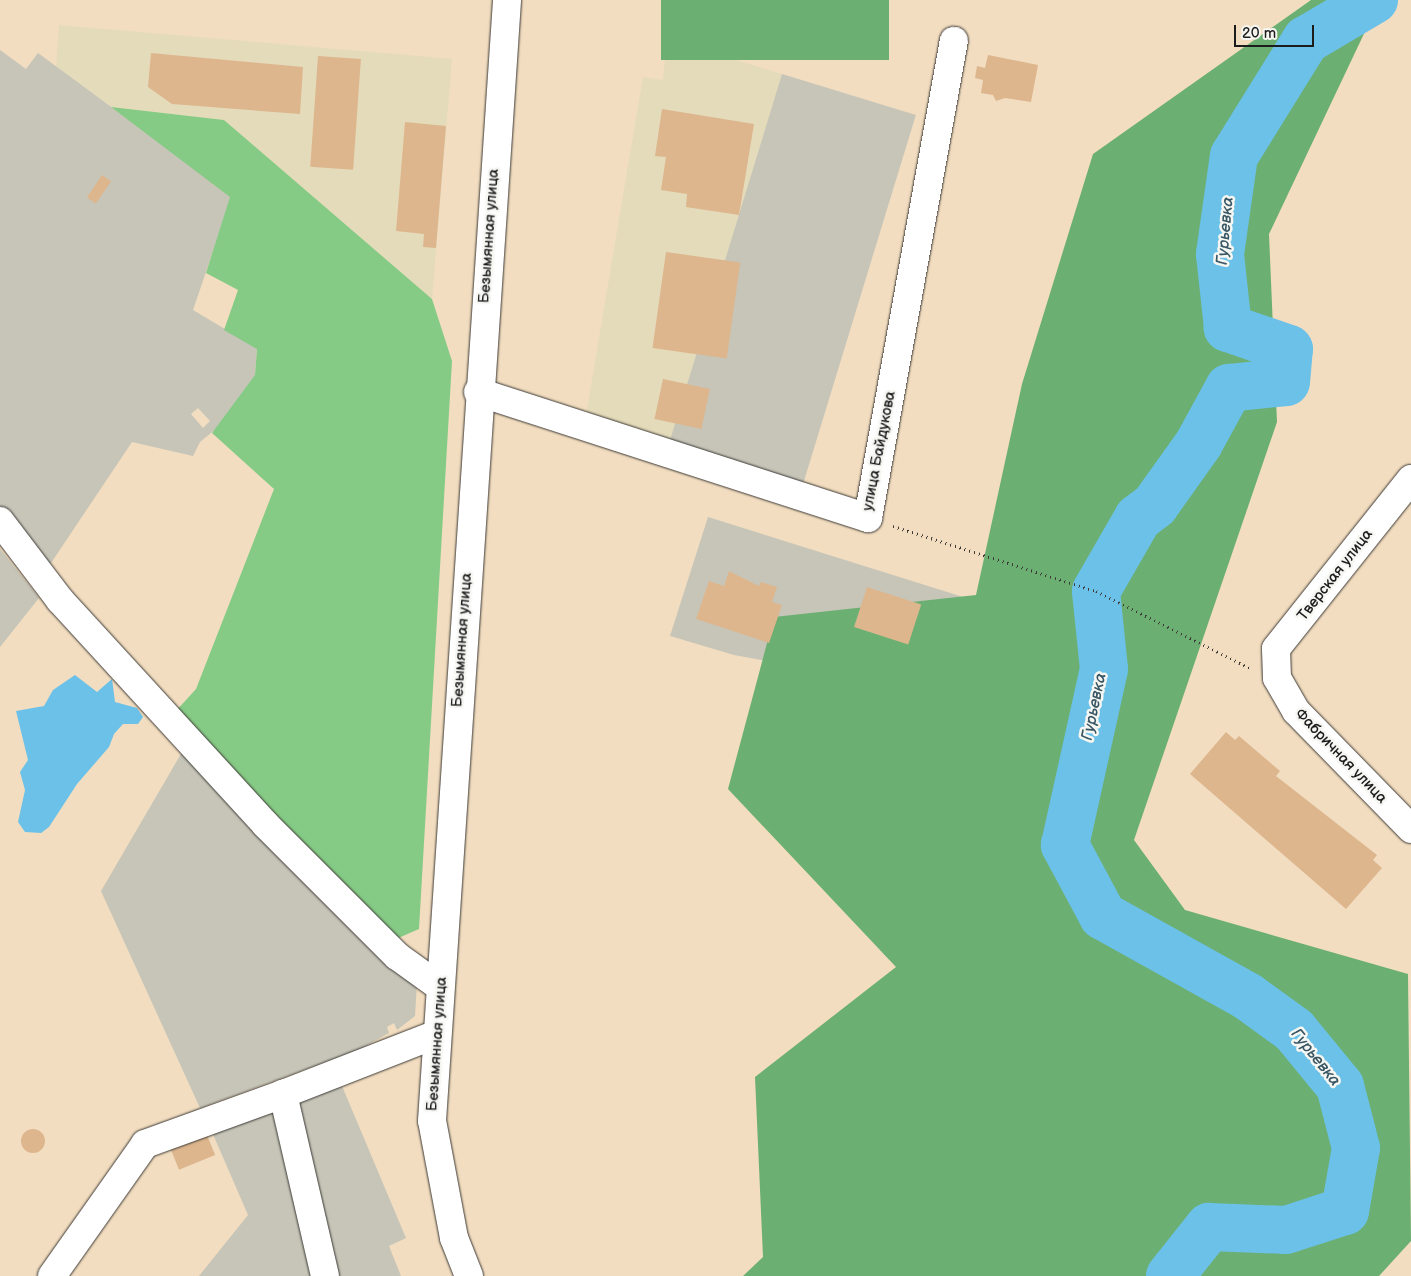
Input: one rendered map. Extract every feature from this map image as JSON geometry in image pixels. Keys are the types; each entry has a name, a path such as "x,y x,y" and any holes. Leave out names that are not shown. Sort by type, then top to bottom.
{"main road":[{"name":"Безымянная улица","path":"470,1276 454,1238 432,1121 478,392 507,0"},
{"name":"улица Байдукова","path":"478,392 868,518 954,41"},
{"name":"Тверская улица","path":"1276,678 1276,649 1411,479"},
{"path":"0,521 60,600 265,824 397,956 440,987"},
{"name":"Фабричная улица","path":"1276,678 1296,711 1411,829"},
{"path":"52,1276 146,1144 283,1094 437,1034"},
{"path":"283,1094 325,1276"}],"path":[{"path":"868,518 1115,599 1164,627 1276,678"}],"shaded area":[{"path":"59,25 452,59 432,299 224,120 111,107 56,68"},
{"path":"696,48 782,74 719,459 586,415 643,77 663,80 666,49"},
{"path":"0,50 26,69 38,53 232,196 193,310 257,348 255,376 217,428 200,442 193,456 132,442 41,578 0,523","holes":["198,408 210,421 203,428 191,414"]},
{"path":"782,74 916,115 802,488 668,447"},
{"path":"708,517 976,601 838,674 734,655 670,636"},
{"path":"0,549 39,598 0,647"},
{"path":"185,747 417,983 415,1016 397,1030 394,1023 387,1027 389,1033 358,1050 200,1108 101,891"},
{"path":"342,1086 406,1238 389,1246 401,1276 199,1276 248,1215 212,1132"}],"green space":[{"path":"661,0 889,0 889,60 661,60"},
{"path":"1311,0 1380,0 1269,234 1277,422 1134,840 1185,910 1408,974 1411,1241 1379,1276 743,1276 763,1257 755,1077 896,967 728,789 774,617 976,595 1022,384 1093,154"},
{"path":"111,107 224,120 432,299 452,361 419,929 396,939 175,712 196,689 274,489 212,433 255,375 257,349 224,330 238,290 206,273 230,197"}],"water":[{"path":"75,675 97,692 112,679 115,702 137,708 143,717 138,724 123,724 114,734 109,747 77,784 49,827 41,833 25,832 18,822 25,790 20,772 28,760 16,711 44,706 53,690"}],"building":[{"path":"151,53 303,67 300,114 172,104 148,87"},
{"path":"988,55 1038,65 1031,102 1005,98 996,101 993,95 981,93 983,80 975,78 977,66 985,68"},
{"path":"318,56 361,59 353,170 310,167"},
{"path":"662,109 754,124 739,215 686,207 687,194 661,190 666,157 655,156"},
{"path":"405,122 446,126 436,248 423,247 424,234 396,231"},
{"path":"102,175 111,181 96,204 87,197"},
{"path":"666,252 740,262 727,358 653,348"},
{"path":"663,379 710,389 701,429 654,419"},
{"path":"729,571 759,586 761,582 777,587 772,602 782,605 769,643 696,619 709,581 724,586"},
{"path":"867,587 921,605 908,645 854,627"},
{"path":"1226,732 1235,740 1239,736 1280,771 1276,776 1377,855 1373,860 1382,868 1346,909 1190,774"},
{"path":"33,1129 38,1130 44,1136 44,1146 38,1152 33,1153 28,1152 22,1146 21,1141 22,1136 28,1130"},
{"path":"205,1130 215,1155 179,1170 169,1145"}],"waterway":[{"name":"Гурьевка","path":"1170,1276 1209,1227 1286,1230 1345,1211 1356,1148 1340,1086 1294,1030 1247,996 1103,916 1065,845 1104,669 1096,591 1138,518 1155,505 1199,443 1229,388 1286,382 1289,349 1228,328 1220,254 1234,156 1306,40 1374,0"}]}
